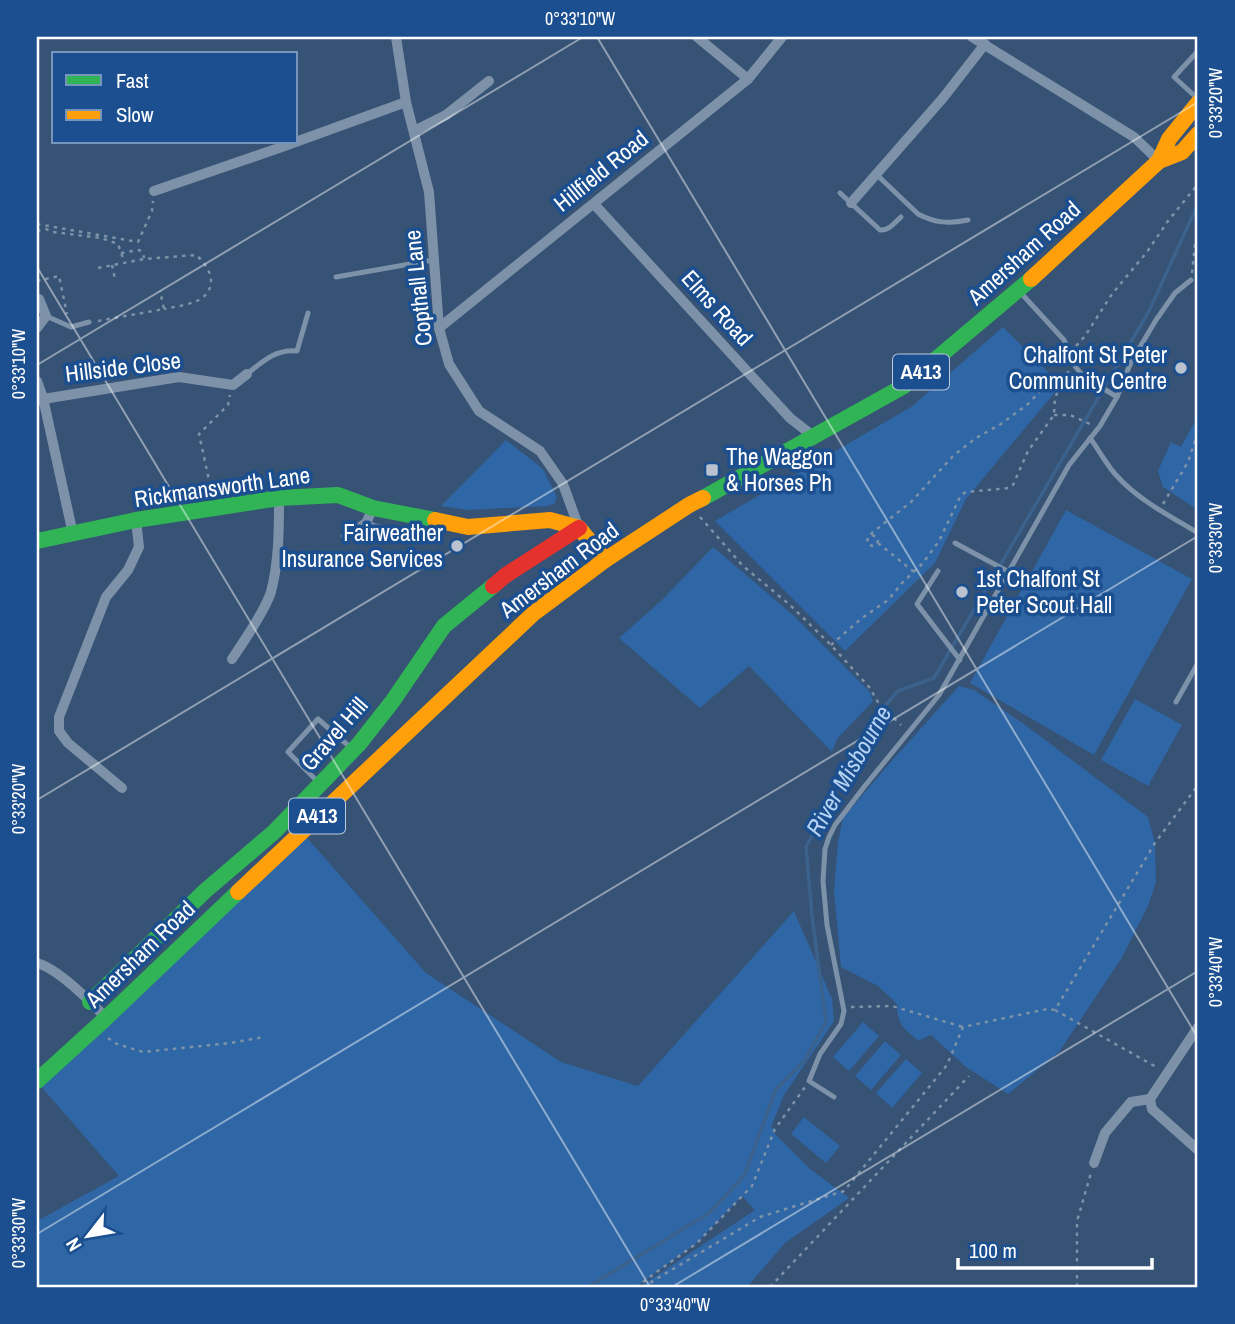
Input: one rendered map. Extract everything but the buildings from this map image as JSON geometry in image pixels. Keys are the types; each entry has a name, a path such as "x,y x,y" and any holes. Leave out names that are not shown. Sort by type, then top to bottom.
{"main road":[{"name":"Amersham Road","path":"1159,161 1169,139 1198,101"},
{"name":"Amersham Road","path":"37,1081 534,614 605,560 689,505 904,386 1018,290 1159,161 1182,152 1198,134"},
{"name":"Rickmansworth Lane","path":"37,541 136,520 279,499 338,495 373,508 468,527 550,520 579,528"},
{"path":"579,528 605,560"},
{"name":"Gravel Hill","path":"90,1002 205,891 274,832 356,747 392,702 444,626 506,575 579,528"}],"street":[{"name":"Copthall Lane","path":"396,37 406,102 429,192 439,328 449,364 479,411 540,452 563,484 579,528"},
{"path":"697,37 748,79"},
{"name":"Hillfield Road","path":"439,328 748,79 782,37"},
{"path":"972,37 1134,137 1159,161"},
{"path":"850,203 943,98 985,44"},
{"path":"414,131 446,115 489,81"},
{"path":"298,141 406,102"},
{"path":"154,191 290,144"},
{"name":"Elms Road","path":"594,204 790,418 813,436"},
{"path":"37,328 46,316 39,299"},
{"path":"233,385 247,374"},
{"name":"Hillside Close","path":"40,399 179,377 233,385"},
{"name":"Hillside Close","path":"37,381 73,534"},
{"path":"232,659 270,594 280,541 279,499"},
{"path":"366,523 373,508"},
{"path":"122,788 68,743 59,731 59,717 106,597 128,570 139,547 136,520"},
{"path":"37,963 47,966 90,1002 100,1023"},
{"path":"1198,1027 1150,1099 1152,1109 1198,1150"},
{"path":"1094,1163 1105,1133 1130,1102 1150,1099"}],"lane":[{"path":"1198,44 1198,51 1174,77 1198,101"},
{"path":"876,174 918,214 946,224 968,220"},
{"path":"840,193 880,230 888,229 901,217"},
{"path":"336,277 434,260"},
{"path":"834,1097 809,1081 820,1054 841,1024 843,1007 827,925 822,881 825,849 835,825 939,695 1069,465 1100,426 1131,362 1156,320 1175,293 1191,280"},
{"path":"1018,290 1064,340 1075,366 1083,376 1116,397"},
{"path":"247,374 271,355 287,350 297,351 309,313"},
{"path":"46,316 71,327 89,322"},
{"path":"1090,438 1115,474 1138,496 1198,533"},
{"path":"343,536 363,522 391,531"},
{"path":"955,542 1009,572"},
{"path":"938,571 918,604 960,660"},
{"path":"1176,702 1198,663"},
{"path":"320,785 288,752 318,719 377,760"}],"path":[{"path":"1069,353 1085,336 1112,294 1198,184"},
{"path":"37,224 138,242 152,211 154,191"},
{"path":"37,231 46,229 101,238 118,244 125,262"},
{"path":"1191,280 1198,234"},
{"path":"121,253 139,250 144,259"},
{"path":"89,322 201,300 212,283 203,261 196,255 144,259 98,268"},
{"path":"112,265 115,279"},
{"path":"37,281 59,276 67,317 65,324"},
{"path":"160,291 163,309"},
{"path":"63,295 70,293"},
{"path":"878,543 872,546 867,543 867,538 911,502 954,455 1001,424 1028,404 1046,385 1075,366"},
{"path":"831,645 888,600 931,553 961,495 966,492 1011,487 1027,451 1054,415 1055,398 1062,377"},
{"path":"215,508 199,434 228,405 233,385"},
{"path":"1054,415 1070,415 1088,423"},
{"path":"1160,510 1188,462 1198,432"},
{"path":"689,505 743,566 790,605 831,645 870,688 886,713 909,732"},
{"path":"872,535 914,572"},
{"path":"1055,1010 1155,843 1198,785"},
{"path":"843,1007 892,1006 963,1027 1047,1009 1055,1010 1167,1073"},
{"path":"100,1023 117,1044 143,1052 264,1037"},
{"path":"643,1287 760,1217 844,1191 947,1065 963,1027"},
{"path":"770,1287 969,1076"},
{"path":"636,1287 697,1243 751,1186 775,1129 809,1081"},
{"path":"1077,1287 1077,1221 1094,1163"}],"shaded area":[{"path":"1003,327 1061,385 966,499 935,563 845,651 715,521 911,407"},
{"path":"1198,416 1198,510 1163,487 1158,471 1171,442 1181,447"},
{"path":"506,440 543,469 557,497 554,504 468,510 441,506"},
{"path":"1066,510 1192,579 1094,755 970,683"},
{"path":"713,547 793,615 870,692 873,701 837,739 832,752 749,666 700,708 619,638 662,600"},
{"path":"959,686 974,690 1024,724 1148,817 1155,843 1156,882 1148,906 1121,959 1059,1052 1008,1094 966,1067 931,1035 918,1041 902,1025 897,1004 878,986 841,967 834,891 843,818"},
{"path":"1135,699 1182,725 1148,786 1101,760"},
{"path":"301,831 426,973 561,1062 638,1086 794,911 832,999 834,1021 784,1095 771,1127 809,1168 849,1198 785,1243 747,1287 639,1287 755,1210 742,1196 697,1243 636,1287 37,1287 37,1221 119,1176 37,1082"},
{"path":"863,1022 879,1036 849,1071 833,1057"},
{"path":"885,1041 901,1055 871,1090 855,1076"},
{"path":"906,1059 922,1073 892,1108 876,1093"},
{"path":"804,1117 840,1146 826,1163 791,1134"}],"waterway":[{"name":"River Misbourne","path":"588,1287 709,1213 744,1176 776,1089 804,1061 826,1022 806,847 877,715 898,691 934,678 1149,311 1198,204"}],"traffic: fast":[{"path":"703,498 904,386 1031,279"},
{"path":"37,541 136,520 279,498 338,495 373,508 435,520"},
{"path":"90,1002 205,891 274,832 359,744 392,702 444,626 493,586"},
{"path":"37,1081 238,892"}],"traffic: slow":[{"path":"1159,161 1169,139 1198,103"},
{"path":"1031,279 1159,161 1182,152 1198,134"},
{"path":"238,892 534,613 605,560 703,498"},
{"path":"435,520 468,527 550,520 579,528 605,560"}],"traffic: jam":[{"path":"493,586 579,528"}],"place":[{"name":"Chalfont St Peter Community Centre","path":"1181,368"},
{"name":"The Waggon & Horses Ph","path":"712,470"},
{"name":"Fairweather Insurance Services","path":"457,546"},
{"name":"1st Chalfont St Peter Scout Hall","path":"962,592"}]}
